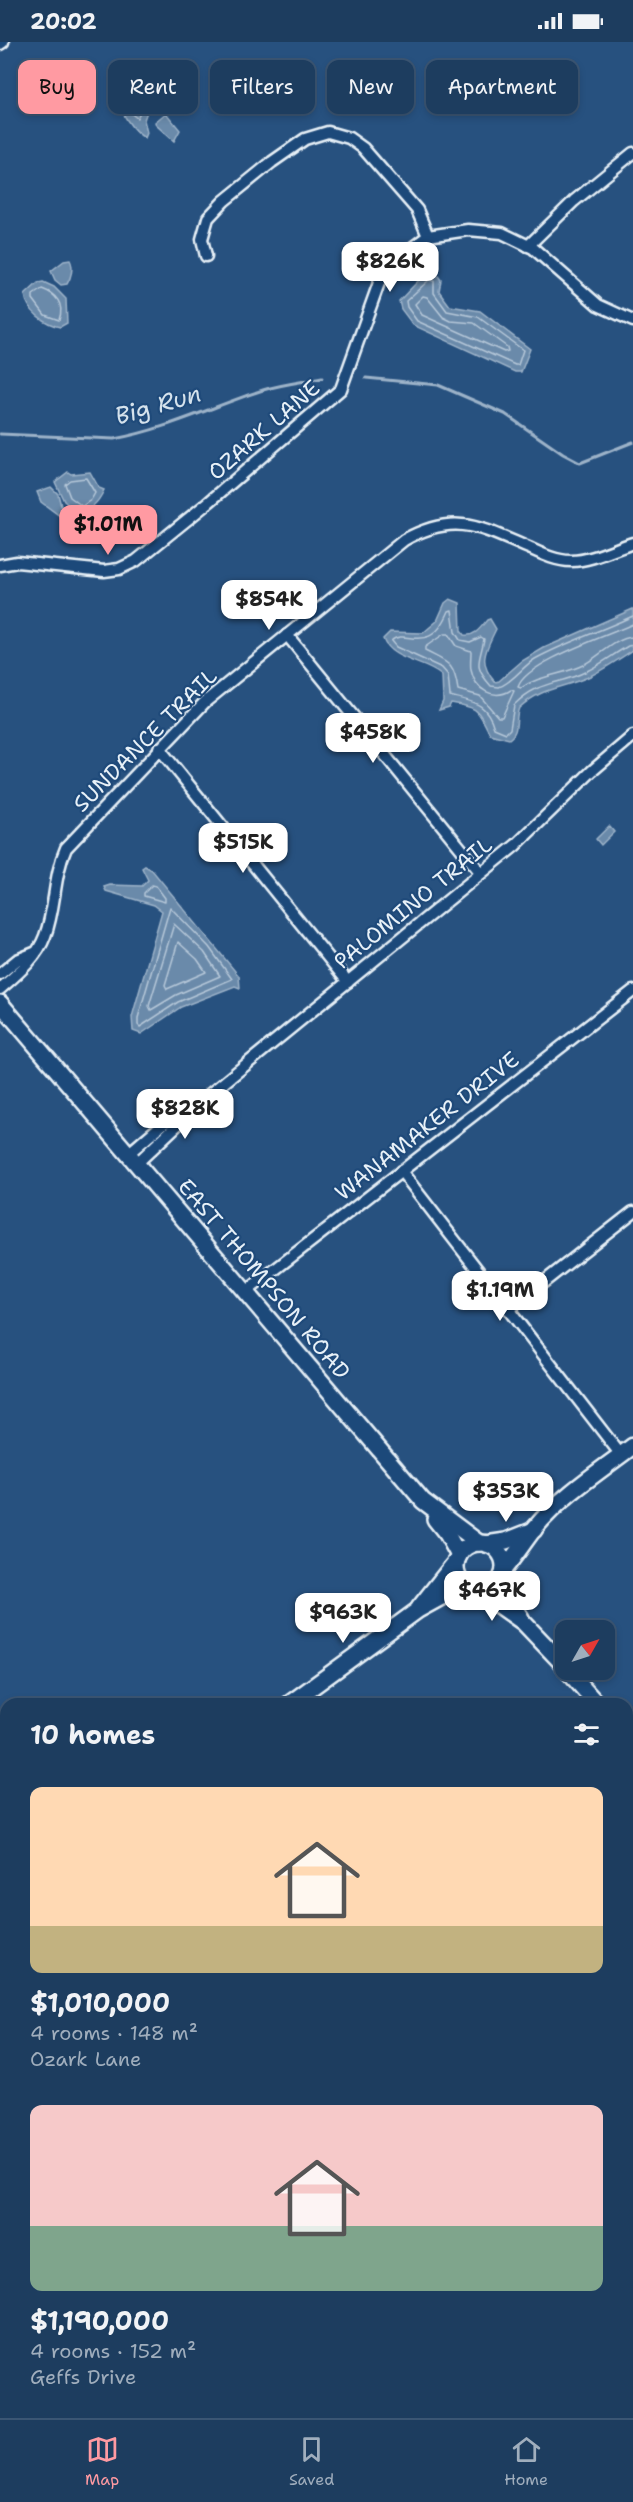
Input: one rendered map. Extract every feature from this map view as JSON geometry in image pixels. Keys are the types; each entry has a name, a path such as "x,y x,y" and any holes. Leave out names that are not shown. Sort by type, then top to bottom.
{"main road":[{"name":"EAST THOMPSON ROAD","path":"0,1003 423,1501 428,1511 447,1534 458,1558"},
{"path":"297,1698 418,1610 449,1593 493,1587 534,1530 563,1501 627,1450"},
{"name":"EAST THOMPSON ROAD","path":"423,1501 483,1544"},
{"path":"418,1610 469,1546 506,1541 534,1530"},
{"path":"483,1544 501,1555 508,1598 524,1623 555,1656"},
{"path":"458,1558 458,1577 524,1623"},
{"path":"576,1680 592,1698"}],"street":[{"path":"206,256 202,239 208,218 224,201 305,139 328,132 349,138 363,148 417,210 428,236"},
{"path":"528,246 574,201 633,153"},
{"name":"OZARK LANE","path":"0,565 17,562 104,571 119,569 135,561 209,502 341,389 380,280 401,256 428,236 468,230 502,233 528,246 598,305 633,321"},
{"name":"SUNDANCE TRAIL","path":"0,989 24,969 45,937 58,866 66,848 205,702 404,540 423,529 457,523 478,526 552,558 570,561 584,560 633,543"},
{"path":"287,635 481,873"},
{"name":"PALOMINO TRAIL","path":"132,1159 164,1124 211,1093 531,831 591,771 633,736"},
{"path":"159,748 348,982"},
{"path":"0,974 17,960 34,953"},
{"name":"WANAMAKER DRIVE","path":"246,1292 633,991"},
{"path":"401,1171 508,1310 627,1450"},
{"path":"508,1310 633,1212"}],"water":[{"path":"123,114 146,114 144,120 147,133 145,138 131,126"},
{"path":"167,114 180,130 174,141 156,125 155,122"},
{"path":"70,260 72,269 70,279 67,284 61,285 55,280 51,271 64,261"},
{"path":"435,272 441,280 439,291 450,306 480,311 530,349 521,372 515,372 413,325 401,309 399,301 422,277"},
{"path":"43,282 54,287 66,299 67,323 60,327 38,316 26,301 25,295 38,283"},
{"path":"68,472 71,474 90,472 99,488 104,490 91,508 78,513 64,501 55,482"},
{"path":"51,487 58,494 61,506 72,514 64,519 41,502 37,492"},
{"path":"450,599 460,603 461,631 464,635 475,633 490,619 496,629 485,656 486,668 495,682 522,661 544,648 633,609 633,650 588,677 544,692 527,701 519,708 516,729 509,739 490,734 480,715 473,709 451,703 449,707 439,710 443,701 442,676 393,652 383,639 390,632 423,633 437,621 445,603"},
{"path":"609,826 614,832 601,845 596,839"},
{"path":"145,866 152,870 239,976 240,988 235,986 181,1007 141,1034 133,1031 132,1017 162,911 154,905 106,891 104,887 110,885 142,886 148,880 142,868"}],"waterway":[{"name":"Big Run","path":"0,434 114,439 171,424 263,390 322,378"},
{"name":"Big Run","path":"366,378 438,385 505,414 580,463 633,442"}]}
